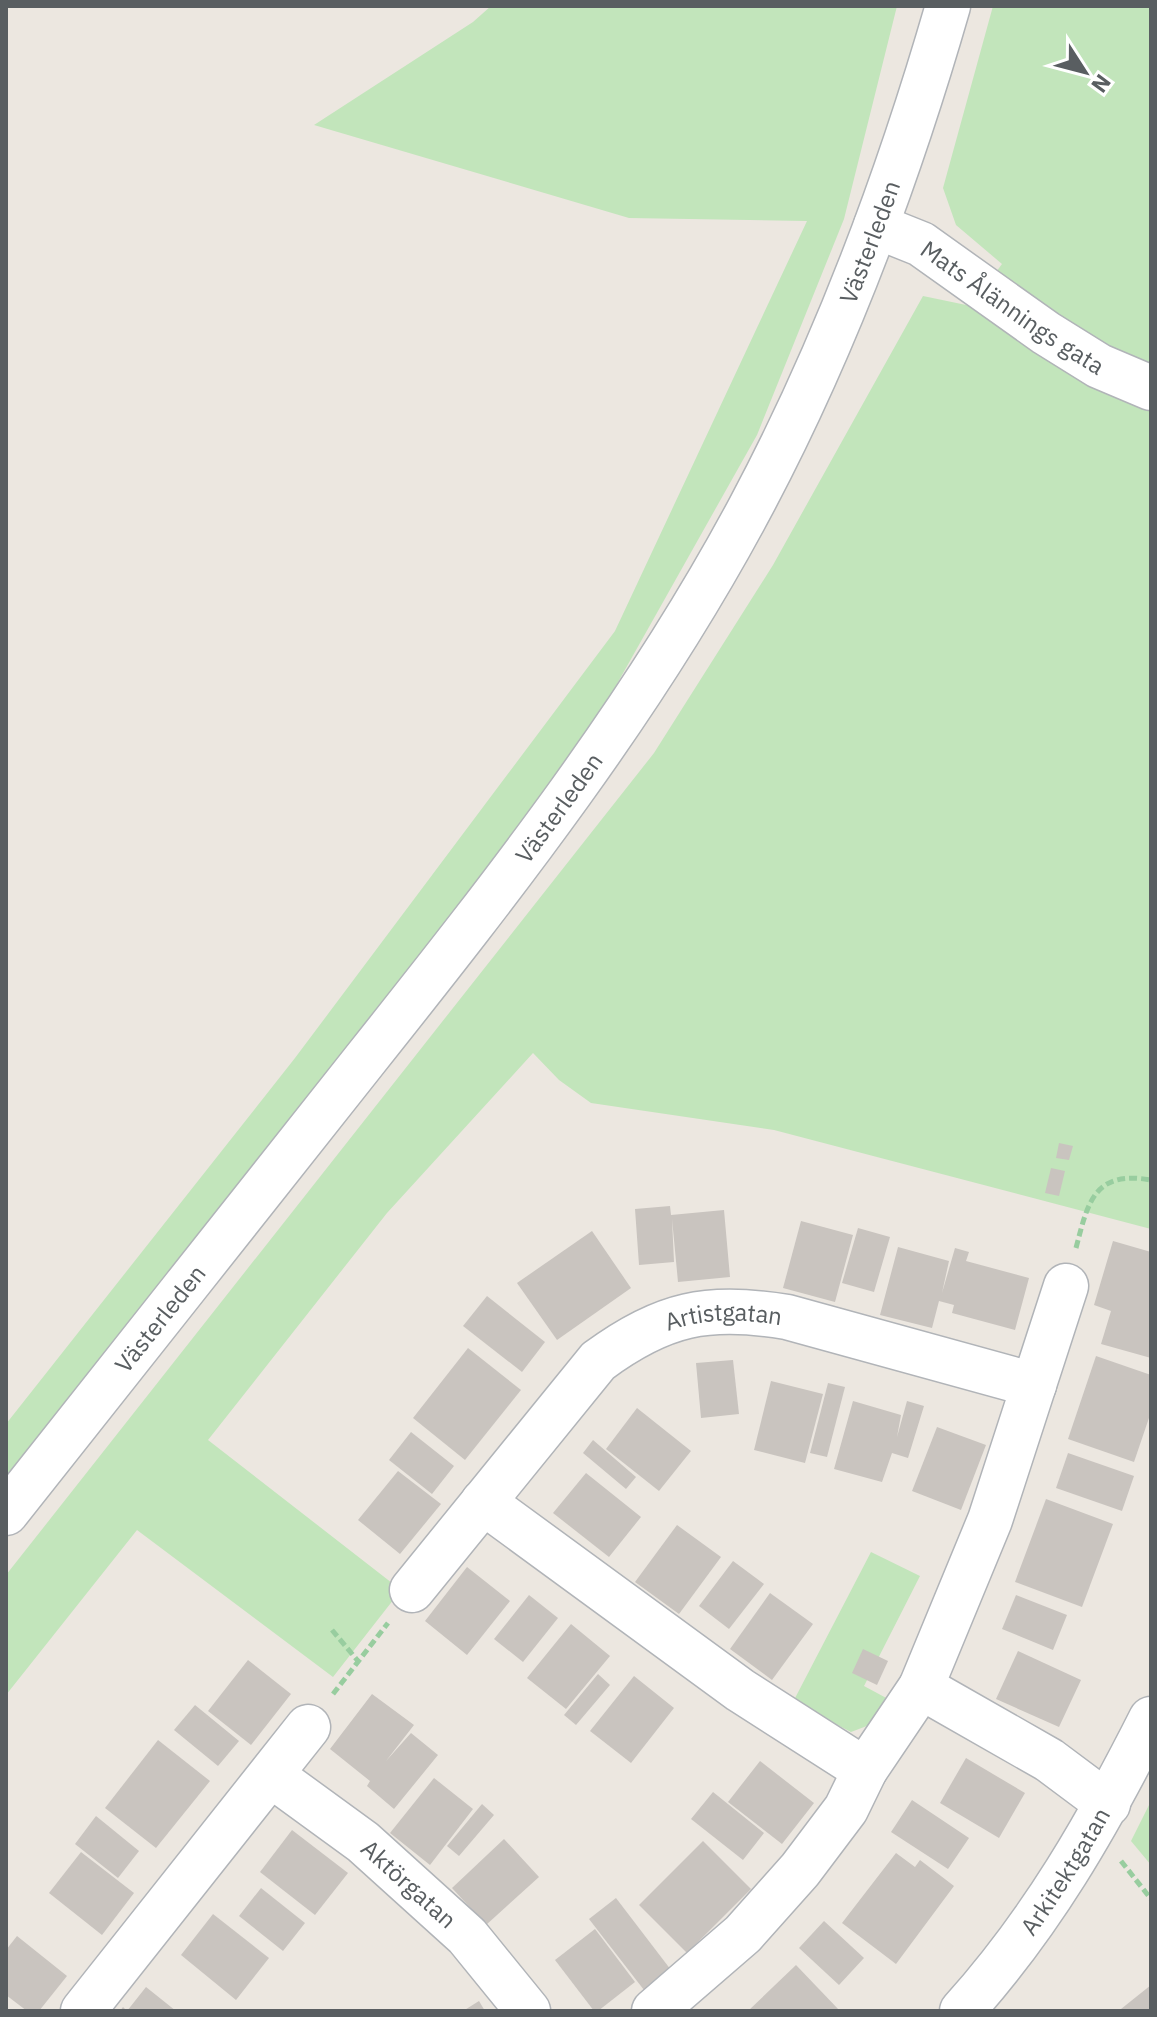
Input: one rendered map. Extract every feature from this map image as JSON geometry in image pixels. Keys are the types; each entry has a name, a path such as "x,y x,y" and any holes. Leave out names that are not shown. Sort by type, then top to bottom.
{"street":[{"name":"Västerleden","path":"6,1513 510,875 624,717 749,510 824,360 876,226 948,6"},
{"name":"Mats Ålännings gata","path":"876,226 921,244 1046,333 1099,366 1151,388"},
{"path":"654,2011 743,1934 800,1870 846,1809 865,1770 921,1687 990,1520 1066,1286"},
{"name":"Artistgatan","path":"412,1590 598,1361 634,1335 670,1319 748,1311 787,1317 1034,1385"},
{"path":"483,1502 740,1690 865,1770"},
{"path":"921,1687 1049,1760 1108,1804"},
{"name":"Arkitektgatan","path":"962,2011 1052,1899 1108,1804 1151,1719"},
{"path":"83,2011 308,1727"},
{"name":"Aktörgatan","path":"271,1775 363,1842 467,1936 528,2011"}],"path":[{"path":"1066,1286 1089,1199 1095,1191 1120,1179 1151,1180"},
{"path":"308,1727 412,1590"},
{"path":"332,1630 358,1661"}],"green space":[{"path":"491,6 897,6 844,219 757,435 577,755 6,1484 6,1424 295,1058 615,631 807,221 629,218 314,125 473,22"},
{"path":"993,6 1151,6 1151,1229 774,1130 591,1103 559,1080 533,1053 387,1213 208,1440 401,1590 333,1677 137,1530 6,1695 6,1575 654,753 773,565 923,296 971,306 1002,264 956,225 943,188"},
{"path":"871,1552 920,1576 864,1686 890,1700 880,1721 851,1732 793,1702"},
{"path":"1151,1801 1151,1865 1131,1841"}],"building":[{"path":"1059,1143 1073,1146 1069,1160 1056,1158"},
{"path":"1051,1168 1065,1171 1059,1196 1045,1193"},
{"path":"670,1206 671,1215 724,1210 730,1277 678,1282 672,1219 674,1262 639,1265 635,1209"},
{"path":"801,1221 853,1235 835,1302 783,1288"},
{"path":"858,1228 890,1237 874,1292 842,1283"},
{"path":"592,1231 631,1288 557,1340 517,1283"},
{"path":"1113,1241 1151,1252 1151,1358 1101,1344 1111,1311 1094,1305"},
{"path":"898,1247 949,1261 942,1293 955,1248 969,1252 966,1261 1029,1278 1015,1330 952,1313 954,1305 939,1301 932,1328 880,1315"},
{"path":"487,1296 545,1342 522,1372 463,1326"},
{"path":"468,1348 521,1390 465,1460 413,1418"},
{"path":"1096,1356 1151,1375 1151,1412 1134,1462 1068,1439"},
{"path":"733,1360 739,1414 701,1418 696,1363"},
{"path":"771,1381 823,1394 805,1463 754,1450"},
{"path":"828,1383 845,1387 827,1457 810,1453"},
{"path":"853,1401 901,1415 897,1437 907,1401 924,1406 908,1458 892,1453 882,1482 834,1469"},
{"path":"637,1408 691,1451 659,1491 606,1449"},
{"path":"937,1427 986,1445 961,1510 912,1491"},
{"path":"411,1432 454,1466 432,1494 389,1460"},
{"path":"593,1440 636,1477 626,1489 583,1453"},
{"path":"1068,1453 1134,1476 1122,1511 1056,1488"},
{"path":"398,1471 441,1504 400,1554 358,1520"},
{"path":"586,1473 641,1517 609,1557 553,1513"},
{"path":"1046,1499 1113,1524 1082,1607 1015,1582"},
{"path":"677,1525 721,1557 679,1614 635,1582"},
{"path":"733,1561 764,1584 729,1629 699,1606"},
{"path":"467,1567 510,1601 467,1655 425,1621"},
{"path":"770,1593 813,1624 772,1680 730,1649"},
{"path":"529,1595 558,1618 523,1662 494,1639"},
{"path":"1016,1595 1067,1615 1053,1650 1002,1629"},
{"path":"571,1624 610,1656 566,1709 527,1678"},
{"path":"863,1649 888,1661 877,1685 852,1673"},
{"path":"1018,1651 1081,1680 1059,1727 996,1699"},
{"path":"248,1660 291,1694 251,1745 208,1711"},
{"path":"598,1674 610,1685 576,1725 564,1715"},
{"path":"634,1676 674,1708 631,1763 590,1731"},
{"path":"372,1694 414,1725 386,1761 411,1733 438,1755 394,1809 367,1786 370,1781 330,1749"},
{"path":"195,1705 239,1741 218,1766 174,1730"},
{"path":"158,1740 210,1781 156,1848 105,1808"},
{"path":"966,1758 1025,1793 999,1838 940,1803"},
{"path":"760,1761 814,1803 782,1844 728,1802"},
{"path":"434,1778 473,1809 430,1865 390,1833"},
{"path":"713,1792 764,1833 743,1860 691,1819"},
{"path":"912,1800 969,1838 948,1869 891,1832"},
{"path":"482,1804 494,1815 459,1856 447,1846"},
{"path":"96,1816 139,1851 118,1878 75,1844"},
{"path":"292,1830 348,1873 315,1915 260,1872"},
{"path":"504,1839 539,1877 486,1925 452,1888"},
{"path":"703,1841 751,1889 687,1953 639,1905"},
{"path":"81,1852 134,1893 102,1935 49,1893"},
{"path":"896,1853 915,1867 920,1860 954,1886 896,1964 842,1923"},
{"path":"261,1888 305,1923 283,1951 239,1916"},
{"path":"616,1898 671,1970 644,1990 589,1919"},
{"path":"213,1914 269,1958 236,2000 181,1955"},
{"path":"824,1921 864,1958 839,1985 799,1948"},
{"path":"595,1929 635,1982 598,2011 594,2011 555,1960"},
{"path":"17,1936 67,1976 39,2011 27,2011 6,1995 6,1950"},
{"path":"796,1965 840,2011 748,2011"},
{"path":"1151,1985 1151,2011 1121,2009"},
{"path":"146,1987 176,2011 127,2011"},
{"path":"479,2001 485,2011 463,2011"}]}
